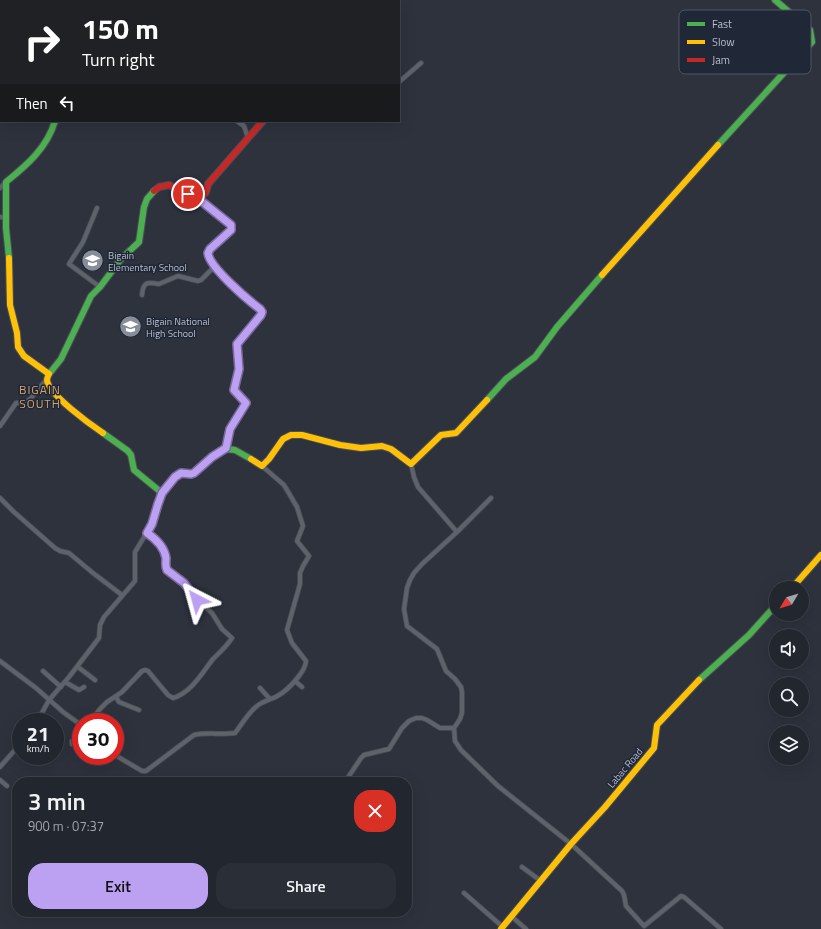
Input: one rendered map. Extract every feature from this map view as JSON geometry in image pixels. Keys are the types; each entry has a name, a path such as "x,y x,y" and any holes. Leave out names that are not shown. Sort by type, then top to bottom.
{"street":[{"path":"775,0 788,10"},
{"path":"400,81 421,63"},
{"path":"411,464 441,435 452,435 459,431 499,386 535,357 557,327 624,250 784,74"},
{"path":"0,188 25,167 44,146 53,129 55,122"},
{"path":"238,122 244,126 248,138"},
{"path":"200,200 206,192 208,184 262,122"},
{"path":"6,182 3,218 7,237 10,305 17,333 18,347 24,356 48,376 50,387 63,401 128,451 131,455 134,470 162,493"},
{"path":"0,426 16,403 26,402 30,399 61,360 90,296 100,287 121,259 135,247 138,242 147,198 163,185 169,185 200,200 231,225 231,230 208,253 208,257 240,292 262,312 237,344 239,369 234,390 246,403 230,429 226,448"},
{"path":"97,208 83,242 69,264 100,287"},
{"path":"142,295 144,285 148,282 159,284 178,276 198,281 201,280 215,266"},
{"path":"262,466 269,459 283,439 292,435 302,435 340,445 361,448 382,446 391,450 411,464 418,487 456,532"},
{"path":"42,713 49,700 78,666 99,638 100,624 104,617 135,581 135,552 152,524 162,493 178,474 194,473 212,457 226,448 235,450 262,466 284,485 297,507 303,523 297,541 309,556 302,566 300,573 300,584 287,630 292,643 307,663 295,681 279,696 270,699 255,708 235,733 224,735 194,735 146,771 142,771 124,760"},
{"path":"0,498 14,512 60,551 69,553 122,595"},
{"path":"491,498 442,544 414,573 407,588 404,609 407,626 437,649 446,671 461,687 462,713 454,728 455,741 467,756 498,786 571,844 622,891 626,906 644,926 680,896 684,897 721,929"},
{"path":"97,713 103,706 116,697 142,671 145,670 148,671 168,695 173,698 178,696 197,680 232,638 222,629 212,613 197,600 184,583 167,570 166,558 161,546 157,540 147,533"},
{"path":"798,581 821,555"},
{"name":"Labac Road","path":"502,928 571,844 654,748 657,724 702,677 748,635 769,612"},
{"path":"0,661 72,718"},
{"path":"78,666 95,680"},
{"path":"42,672 61,687"},
{"path":"295,681 302,687"},
{"path":"65,682 79,690 84,687"},
{"path":"260,688 270,699"},
{"path":"116,697 119,702 140,710"},
{"path":"348,777 364,755 389,748 397,734 409,721 416,718 422,718 440,728 454,728"},
{"path":"0,767 12,753"},
{"path":"0,780 7,786"},
{"path":"522,867 541,881"},
{"path":"464,893 502,928"},
{"path":"511,916 526,929"}],"traffic: fast":[{"path":"775,0 787,10"},
{"path":"811,36 811,43"},
{"path":"718,145 783,74"},
{"path":"9,258 6,228 6,182 29,162 42,148 55,122"},
{"path":"49,374 61,359 91,296 100,287 121,259 139,242 144,207 147,199 154,191"},
{"path":"487,400 506,379 535,357 557,327 602,275"},
{"path":"103,433 128,451 131,455 134,470 162,493 178,474 194,473 211,457 226,449 235,450 251,459"},
{"path":"699,680 749,635 769,613"}],"traffic: slow":[{"path":"602,275 718,145"},
{"path":"9,258 10,305 17,333 18,347 24,356 49,374 47,380 54,393 80,416 103,433"},
{"path":"251,459 262,466 269,459 283,439 291,435 302,435 340,445 361,448 382,446 391,449 411,464 441,435 456,433 487,400"},
{"path":"798,581 821,555"},
{"path":"501,929 571,844 605,807 654,748 657,725 699,680"}],"traffic: jam":[{"path":"154,191 159,187 169,185 199,200 206,192 208,184 262,122"}],"place":[{"name":"Bigain Elementary School","path":"93,261"},
{"name":"Bigain National High School","path":"131,327"}],"district":[{"name":"BIGAIN SOUTH","path":"40,396"}],"route":[{"path":"188,194 200,200 231,225 231,230 210,249 208,257 240,292 262,312 237,344 239,369 234,390 246,402 246,405 230,429 226,448 212,457 194,473 181,473 175,477 162,493 152,524 147,533 157,540 161,546 166,558 167,570 184,583 197,600"}]}
